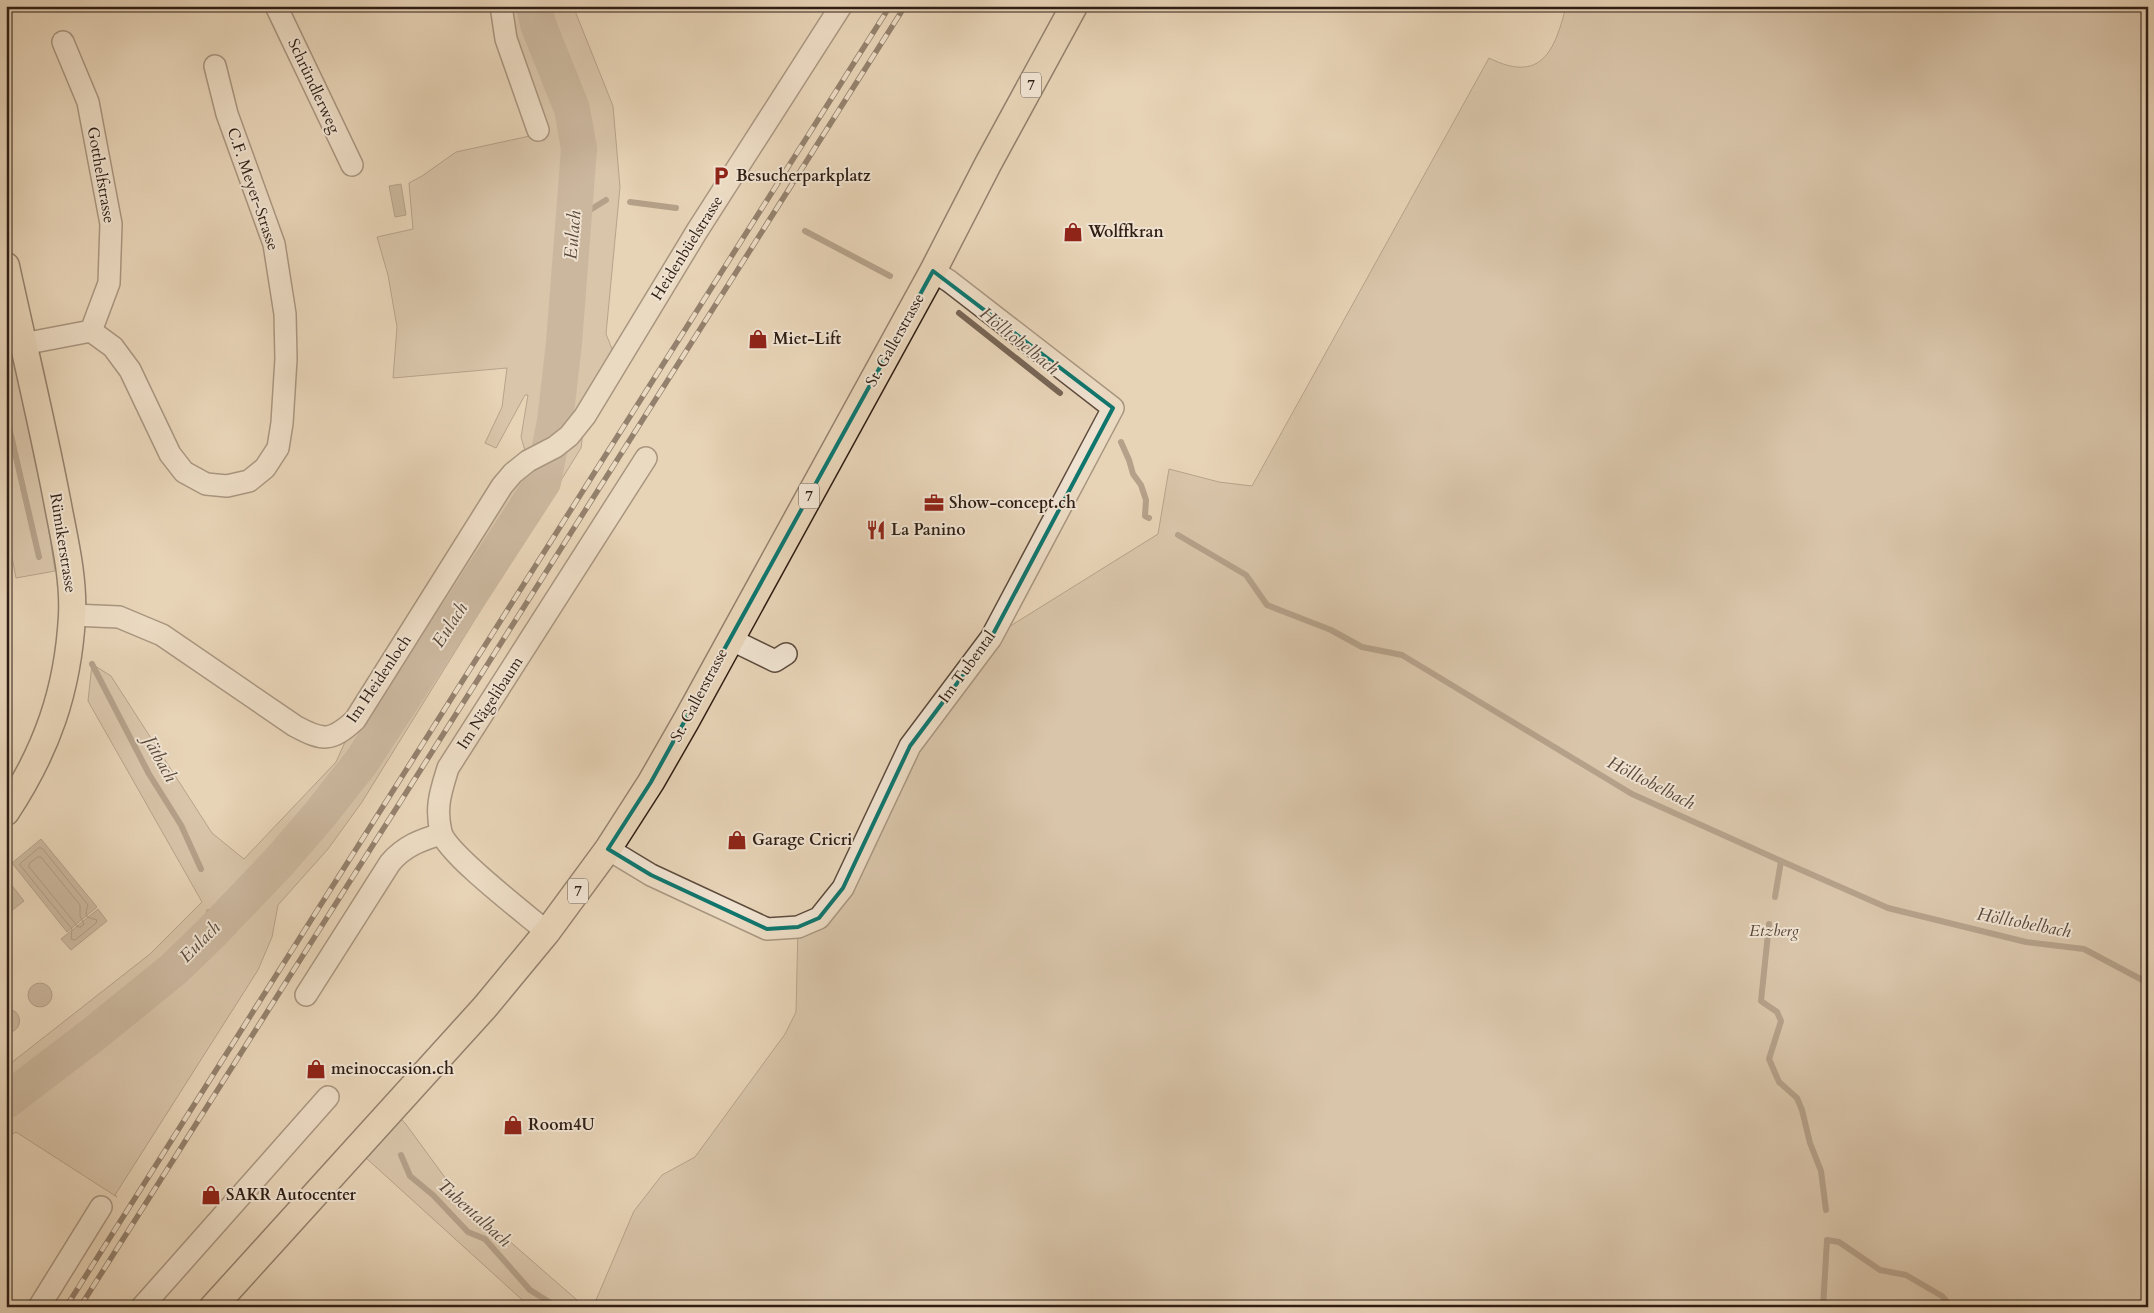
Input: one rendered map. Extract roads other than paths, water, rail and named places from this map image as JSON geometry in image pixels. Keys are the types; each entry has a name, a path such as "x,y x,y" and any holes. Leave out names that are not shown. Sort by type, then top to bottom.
{"main road":[{"name":"St. Gallerstrasse","path":"213,1307 485,1007 547,932 608,850 664,760 932,271 1074,6"},
{"name":"Rümikerstrasse","path":"6,266 52,473 70,569 72,615 64,680 57,712 40,752 6,812"}],"street":[{"name":"Schründlerweg","path":"276,6 352,165"},
{"path":"501,6 506,39 538,130"},
{"name":"Heidenbüelstrasse","path":"585,416 697,231 841,6"},
{"name":"Gotthelfstrasse","path":"63,42 88,102 110,224 109,284 91,331"},
{"name":"C.F. Meyer-Strasse","path":"91,331 112,347 130,370 170,454 184,472 206,484 227,486 249,481 265,468 278,448 282,423 286,359 285,314 274,244 227,114 215,66"},
{"name":"Im Tubental","path":"608,850 651,875 767,929 798,928 819,918 843,888 910,746 991,638 1113,408 949,281 932,271"},
{"path":"23,344 91,331"},
{"name":"Im Heidenloch","path":"72,615 120,617 162,635 295,726 311,734 327,737 340,734 355,720 502,486 513,473 528,461 569,436 585,416"},
{"name":"Im Nägelibaum","path":"547,932 455,854 441,834 437,803 448,768 646,458"},
{"path":"730,639 775,661 786,654"},
{"path":"306,995 390,862 416,842 441,834"},
{"path":"142,1307 328,1097"},
{"path":"39,1307 101,1207"}],"water":[{"path":"401,184 406,215 395,217 389,186"},
{"path":"41,839 97,907 67,932 12,863"},
{"path":"6,878 24,901 6,915"},
{"path":"98,909 107,921 71,950 61,939"},
{"path":"40,983 45,984 51,990 51,1000 45,1006 40,1007 35,1006 29,1000 28,995 29,990 35,984"},
{"path":"6,1009 16,1012 19,1016 19,1025 12,1032 6,1032"}],"waterway":[{"name":"Eulach","path":"6,1101 95,1033 175,968 279,862 362,761 543,482 555,421 564,343 579,149 572,109 538,24 534,6"},
{"name":"Hölltobelbach","path":"574,220 606,200"},
{"name":"Hölltobelbach","path":"630,202 676,208"},
{"name":"Hölltobelbach","path":"805,231 890,276"},
{"name":"Hölltobelbach","path":"959,313 1060,393"},
{"name":"Jätbach","path":"6,414 39,557"},
{"name":"Hölltobelbach","path":"1121,442 1133,474 1141,485 1146,500 1145,516 1149,518"},
{"name":"Hölltobelbach","path":"1178,535 1246,575 1267,605 1331,630 1362,647 1402,655 1632,794 1888,908 2026,942 2084,949 2148,983"},
{"name":"Jätbach","path":"92,664 149,774 181,825 201,869"},
{"path":"1775,897 1781,861"},
{"name":"Jätbach","path":"209,912 213,931"},
{"path":"1769,924 1761,1001 1777,1012 1781,1021 1769,1059 1779,1082 1797,1098 1802,1110 1810,1143 1821,1171 1826,1210"},
{"name":"Tubentalbach","path":"175,968 187,967"},
{"name":"Tubentalbach","path":"401,1155 410,1176 433,1195 468,1232 485,1239 530,1290 557,1307"},
{"path":"1823,1307 1827,1240 1839,1242 1880,1270 1906,1275 1942,1296 1951,1307"}],"railway":[{"path":"66,1307 890,6"},
{"path":"80,1307 905,6"}],"place":[{"name":"Besucherparkplatz","path":"721,176"},
{"name":"Wolffkran","path":"1073,232"},
{"name":"Miet-Lift","path":"758,339"},
{"name":"Show-concept.ch","path":"934,503"},
{"name":"La Panino","path":"876,530"},
{"name":"Garage Cricri","path":"737,840"},
{"name":"meinoccasion.ch","path":"316,1069"},
{"name":"Room4U","path":"513,1125"},
{"name":"SAKR Autocenter","path":"211,1195"}],"park label":[{"name":"Etzberg","path":"1774,931"}]}
